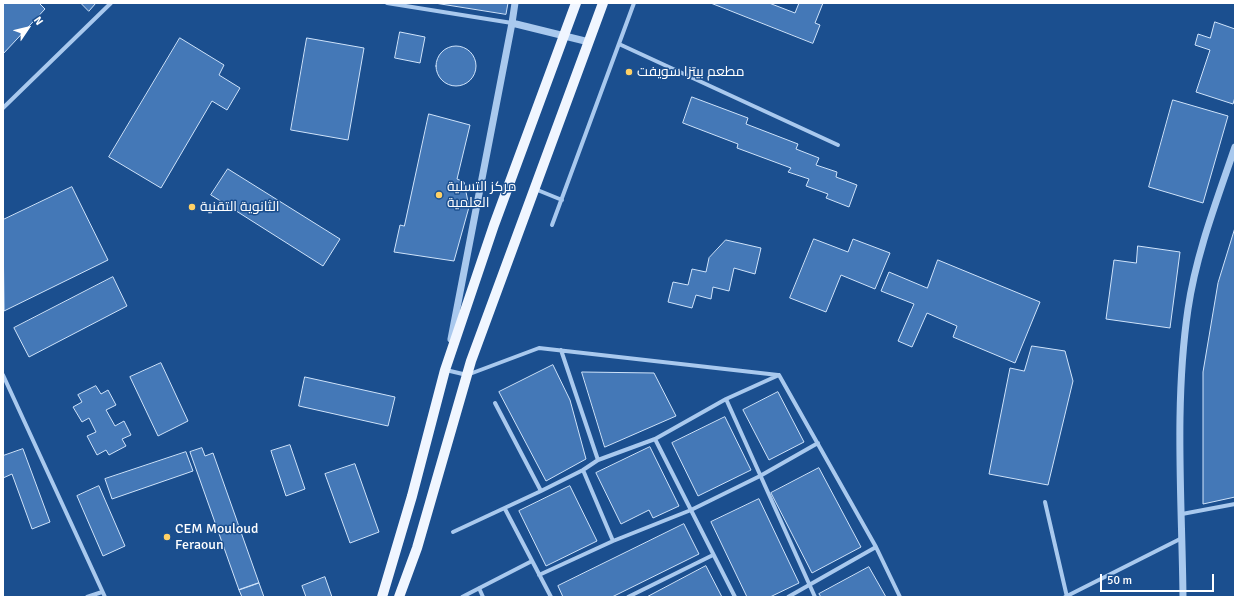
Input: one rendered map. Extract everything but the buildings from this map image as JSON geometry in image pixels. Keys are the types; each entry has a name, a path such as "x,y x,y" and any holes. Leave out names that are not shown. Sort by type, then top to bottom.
{"main road":[{"path":"382,597 412,496 445,370 494,225 576,3"},
{"path":"399,597 417,548 467,375 536,189 602,3"}],"street":[{"path":"3,108 111,3"},
{"path":"387,3 512,23 589,42"},
{"path":"515,3 485,173 445,370 467,375 539,348 779,375"},
{"path":"552,225 634,3"},
{"path":"619,44 838,145"},
{"path":"1183,597 1183,538 1179,404 1188,310 1198,259 1235,147"},
{"path":"536,189 562,200"},
{"path":"562,350 598,460"},
{"path":"3,375 105,597"},
{"path":"453,532 505,509 582,470 598,460 654,439 726,399 779,375"},
{"path":"779,375 876,547 900,597"},
{"path":"726,399 815,597"},
{"path":"495,404 541,491"},
{"path":"654,439 735,597"},
{"path":"540,575 613,541 691,510 760,476 818,443"},
{"path":"582,470 613,541"},
{"path":"1045,502 1066,597 1183,538"},
{"path":"1182,514 1235,504"},
{"path":"505,509 551,597"},
{"path":"788,597 876,547"},
{"path":"628,597 713,555"},
{"path":"462,597 532,561"},
{"path":"479,588 483,597"},
{"path":"87,597 102,592"}],"place":[{"name":"مطعم بيتزا سويفت","path":"629,72"},
{"name":"مركز التسلية العلمية","path":"439,195"},
{"name":"الثانوية التقنية","path":"192,207"},
{"name":"CEM Mouloud Feraoun","path":"167,537"}]}
